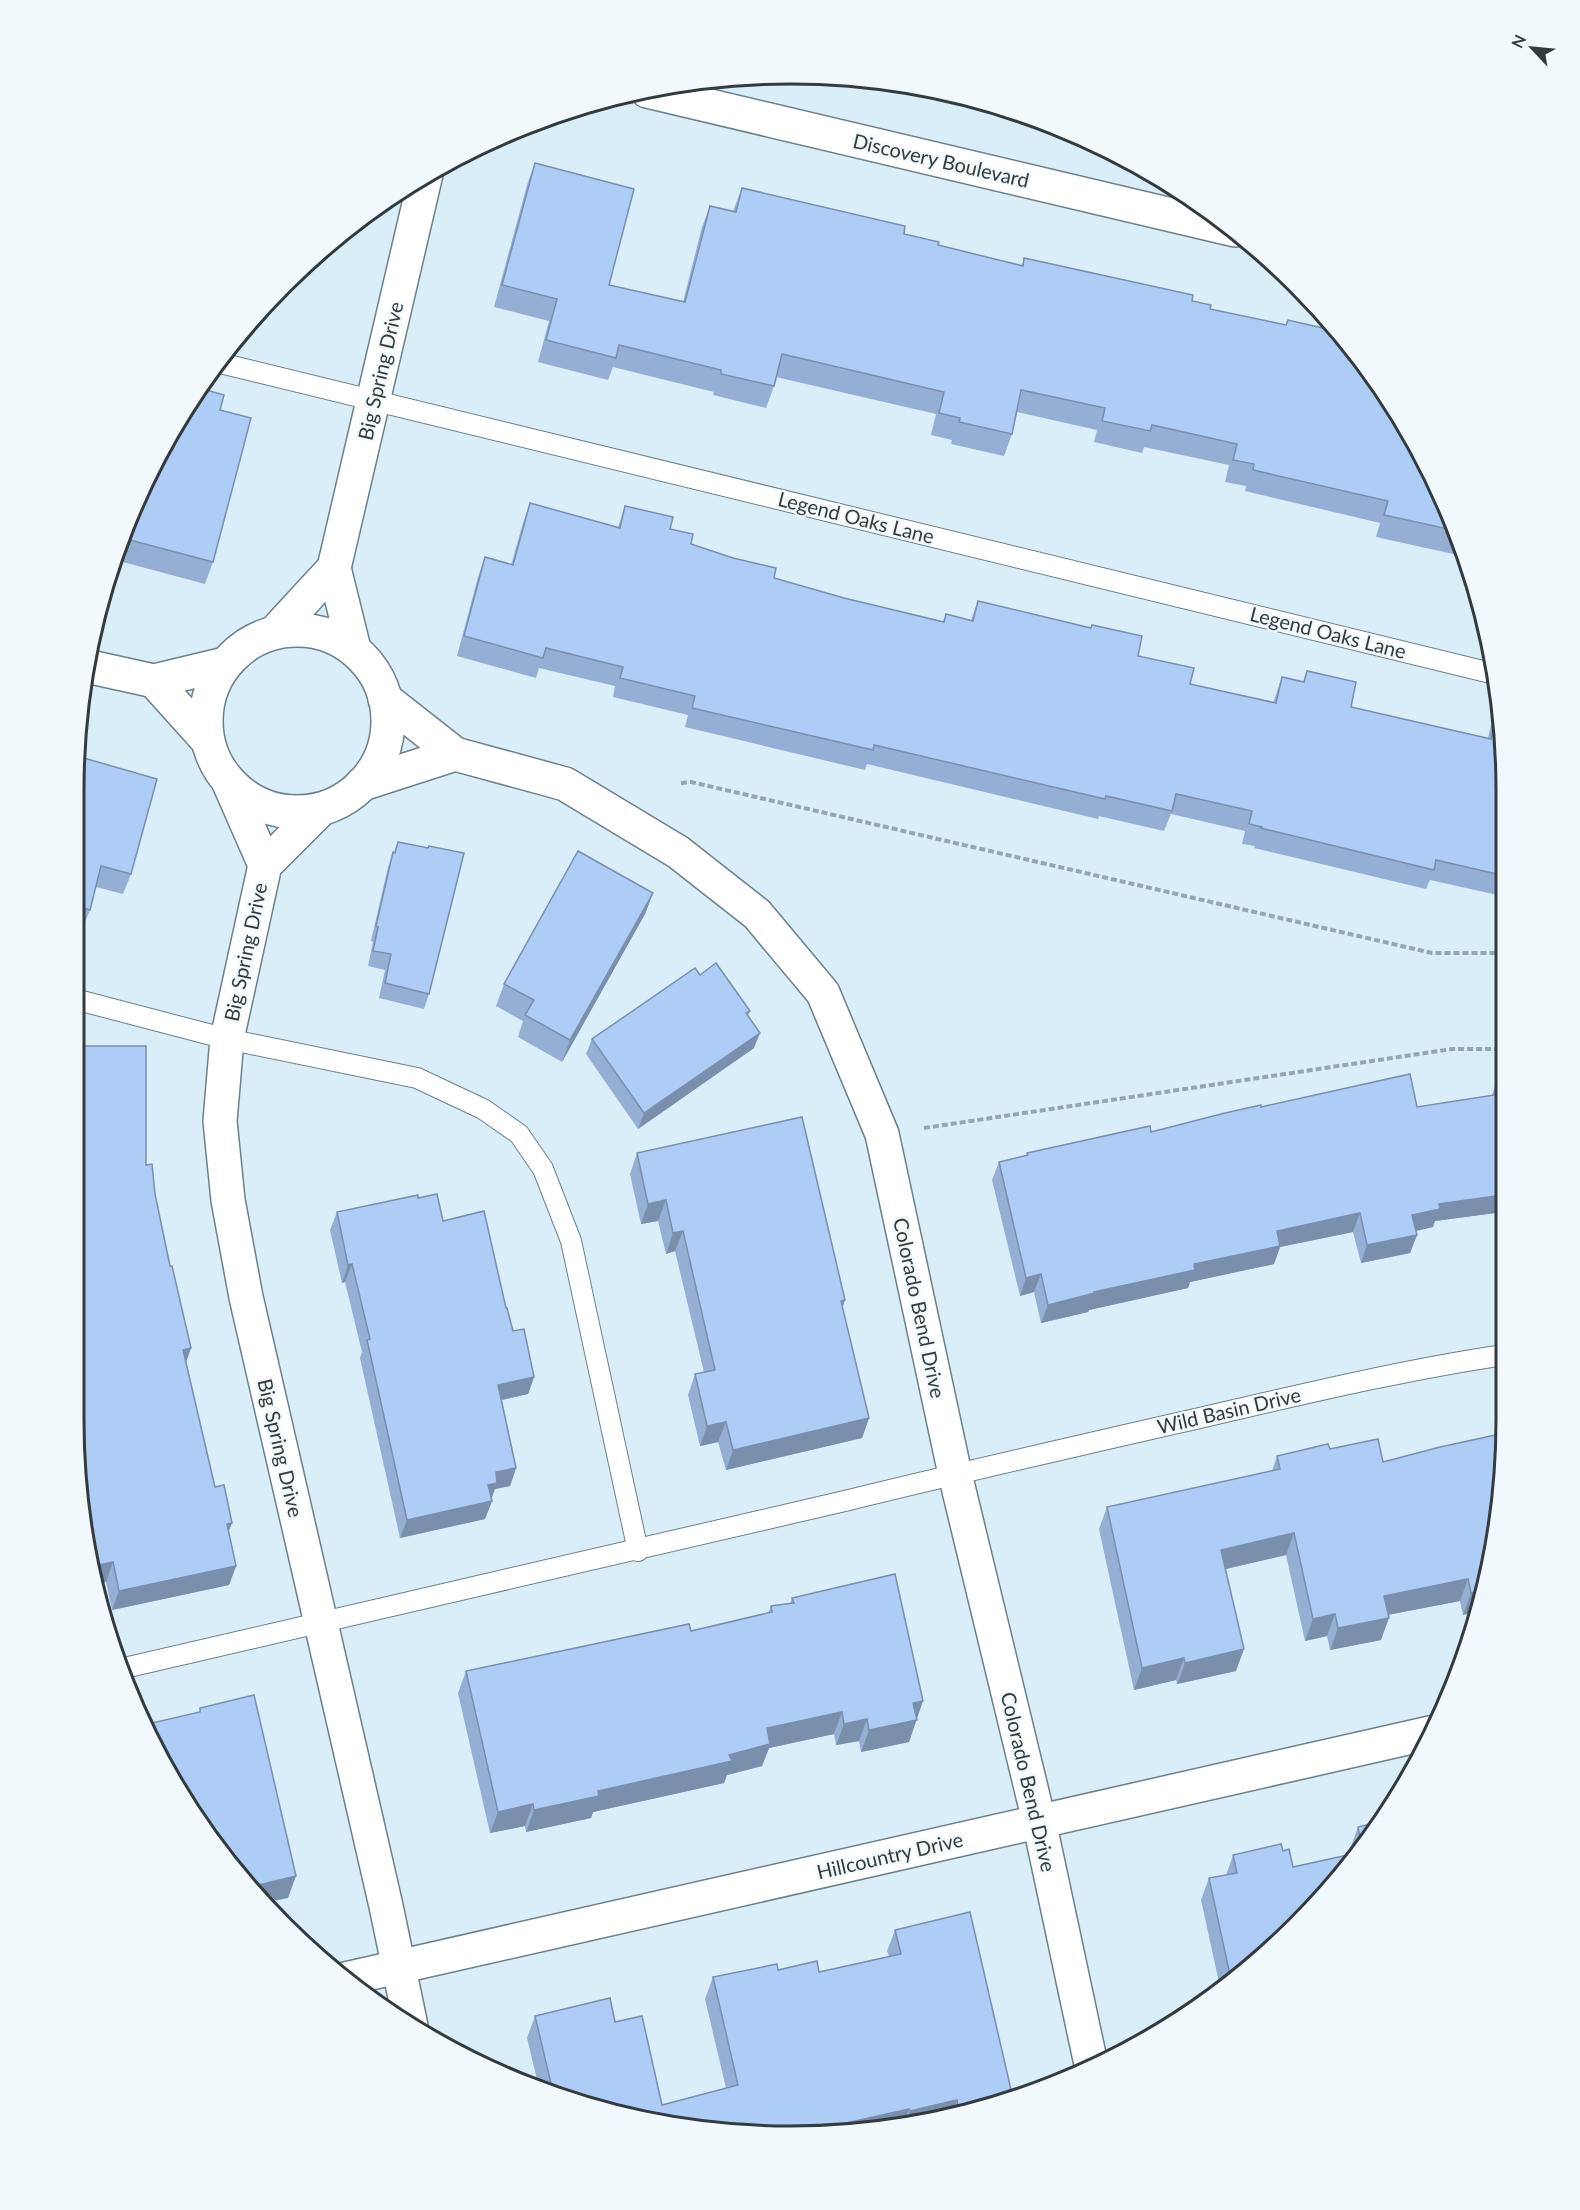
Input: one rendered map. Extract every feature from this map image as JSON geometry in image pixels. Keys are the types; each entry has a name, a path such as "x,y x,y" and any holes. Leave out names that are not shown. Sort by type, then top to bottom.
{"street":[{"name":"Discovery Boulevard","path":"666,96 1213,225"},
{"name":"Big Spring Drive","path":"354,649 334,568 423,188"},
{"name":"Big Spring Drive","path":"275,632 334,568"},
{"path":"362,784 379,759 387,729 386,699 374,672 354,649 337,638 316,631 295,629 275,632 247,644 225,664 212,687 206,714 207,740 216,763 229,783 248,798 271,809 295,812 320,810 335,804 362,784 455,754"},
{"path":"95,668 154,681 225,664"},
{"path":"154,681 207,740"},
{"name":"Colorado Bend Drive","path":"386,699 455,754 565,784 678,852 757,914 823,993 882,1134 955,1474 1039,1821 1090,2059"},
{"name":"Big Spring Drive","path":"229,783 264,865"},
{"name":"Big Spring Drive","path":"320,810 264,865 227,1039 220,1121 228,1200 246,1297 408,2013"},
{"name":"Hillcountry Drive","path":"356,1976 1421,1735"}],"lane":[{"name":"Legend Oaks Lane","path":"227,365 1485,672"},
{"path":"84,1002 227,1039 417,1078 483,1109 519,1134 543,1169 571,1241 638,1551"},
{"name":"Wild Basin Drive","path":"129,1667 320,1621 638,1551 955,1474 1335,1387 1440,1364 1496,1356"}],"path":[{"path":"681,783 702,784 1432,953 1496,953"},
{"path":"882,1134 1452,1048 1496,1049"}],"building":[{"path":"535,163 634,189 609,285 685,302 710,206 736,212 742,188 905,226 904,234 1023,266 1024,258 1193,295 1192,301 1211,305 1210,309 1286,325 1288,320 1323,328 1350,360 1401,437 1423,478 1445,528 1384,515 1388,501 1253,470 1254,464 1233,460 1237,444 1152,425 1150,431 1102,421 1105,408 1021,390 1012,434 959,422 960,418 939,413 944,392 782,354 774,386 721,374 721,370 619,345 616,358 546,340 557,299 502,285"},
{"path":"208,391 224,395 220,410 251,418 213,562 130,540 157,478"},
{"path":"530,503 620,528 625,506 673,517 670,529 693,534 691,544 733,558 776,568 774,578 844,598 944,622 946,614 973,621 978,601 1091,628 1092,625 1142,636 1138,656 1194,668 1190,684 1276,703 1282,677 1304,682 1307,671 1356,682 1351,707 1491,739 1493,730 1496,790 1496,874 1436,860 1434,870 1261,828 1249,824 1252,811 1176,794 1172,811 1106,796 1105,799 874,745 873,750 692,708 695,696 620,678 623,667 546,648 543,658 464,636 485,557 513,565"},
{"path":"85,758 157,779 131,874 101,866 90,910 84,908"},
{"path":"398,842 464,853 429,994 385,983 391,954 373,951 378,927 376,926 393,852 395,853"},
{"path":"578,851 653,893 570,1040 525,1015 534,1000 504,984"},
{"path":"716,963 750,1011 746,1013 760,1033 644,1113 592,1039 695,968 700,975"},
{"path":"84,1046 146,1046 146,1165 152,1164 155,1194 170,1266 172,1266 191,1348 183,1350 215,1487 224,1485 232,1523 227,1524 236,1566 119,1591 113,1562 99,1565 90,1512 86,1466"},
{"path":"1410,1074 1417,1107 1496,1095 1496,1196 1439,1204 1440,1209 1412,1215 1417,1235 1367,1245 1360,1213 1277,1231 1280,1246 1194,1264 1195,1270 1094,1292 1048,1305 1041,1274 1026,1278 999,1162 1028,1155 1027,1153 1150,1126 1151,1132 1225,1113 1261,1105 1261,1107"},
{"path":"802,1117 845,1300 841,1301 869,1418 733,1450 726,1422 707,1426 695,1374 715,1370 683,1231 673,1233 666,1200 648,1204 637,1153"},
{"path":"437,1194 443,1221 484,1211 506,1308 513,1331 524,1329 534,1377 498,1385 516,1468 496,1472 497,1483 488,1485 492,1501 407,1520 367,1340 370,1339 352,1264 348,1265 337,1212 418,1195 418,1198"},
{"path":"1495,1435 1490,1512 1474,1592 1471,1593 1468,1579 1384,1596 1389,1618 1338,1628 1335,1614 1313,1619 1294,1533 1221,1550 1244,1649 1185,1663 1184,1658 1142,1668 1107,1507 1280,1469 1277,1456 1328,1444 1330,1449 1378,1439 1383,1462"},
{"path":"895,1574 923,1701 913,1703 917,1720 869,1730 867,1719 844,1724 842,1712 767,1728 770,1744 729,1755 732,1761 598,1791 599,1796 534,1810 533,1804 498,1812 466,1671 689,1624 691,1631 772,1612 771,1606 794,1603 792,1598"},
{"path":"254,1695 296,1876 259,1885 230,1850 179,1773 153,1723 200,1712 200,1708"},
{"path":"1368,1825 1360,1836 1358,1827"},
{"path":"1281,1844 1283,1851 1289,1849 1293,1867 1346,1855 1289,1919 1229,1972 1209,1878 1237,1873 1233,1855"},
{"path":"970,1912 1011,2091 958,2105 957,2100 844,2123 790,2126 698,2120 652,2112 607,2102 551,2084 535,2016 610,1998 615,2022 642,2016 662,2105 738,2085 713,1977 777,1964 778,1970 817,1961 819,1972 901,1954 895,1930"}]}
